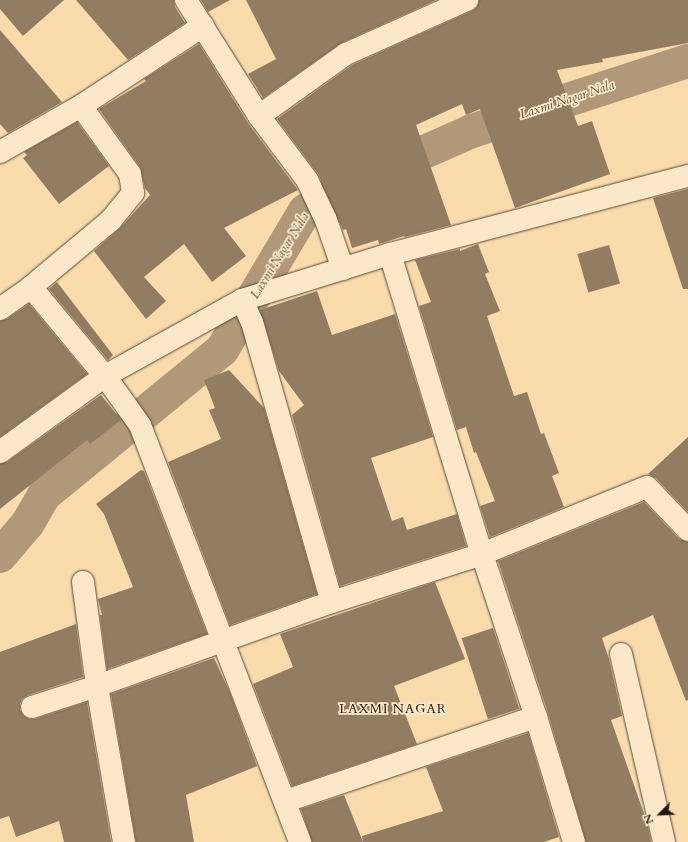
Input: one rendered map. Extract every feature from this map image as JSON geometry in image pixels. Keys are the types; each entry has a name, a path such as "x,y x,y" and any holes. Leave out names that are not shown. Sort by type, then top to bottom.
{"street":[{"path":"186,0 204,26 259,116 307,180 326,220 343,269"},
{"path":"259,116 346,54 468,0"},
{"path":"0,152 81,106 204,26"},
{"path":"0,309 31,287 111,220 133,193 130,174 81,106"},
{"path":"0,452 105,376 242,300 266,294 390,254 688,176"},
{"path":"390,254 482,554 536,717 570,841"},
{"path":"31,287 105,376 140,425 286,801 300,842"},
{"path":"242,300 252,322 332,602"},
{"path":"32,706 97,686 224,642 332,602 482,554 647,487 688,530"},
{"path":"83,582 97,686 124,842"},
{"path":"621,654 664,842"},
{"path":"286,801 536,717"}],"building":[{"path":"0,0 64,0 23,36 0,9"},
{"path":"76,0 174,0 175,7 185,23 128,60"},
{"path":"201,0 230,0 208,12"},
{"path":"246,0 436,0 341,43 263,98 248,74 276,59"},
{"path":"479,0 688,0 688,43 602,59 603,62 557,70 578,126 592,121 610,174 515,208 480,109 466,115 462,104 416,125 451,225 405,237 404,236 379,244 378,240 352,248 346,229 343,230 318,174 277,119 352,65 472,11 477,7"},
{"path":"0,30 62,102 8,133 0,124"},
{"path":"199,44 248,123 298,190 224,228 246,256 212,282 184,244 144,277 166,301 146,319 94,251 119,229 150,195 145,188 140,167 99,109 146,81 144,79"},
{"path":"77,122 109,166 59,204 23,158 27,155 24,152"},
{"path":"688,189 688,289 683,289 653,198"},
{"path":"478,244 489,272 485,274 500,311 487,316 514,396 527,392 541,434 544,433 559,473 552,476 564,507 490,537 480,506 495,501 476,452 474,453 466,427 457,430 419,306 431,302 415,260 460,249 460,251"},
{"path":"609,245 620,283 588,293 577,254"},
{"path":"57,282 113,355 108,360 49,289"},
{"path":"317,291 332,335 395,314 433,437 371,458 392,521 403,517 407,530 457,514 466,546 340,586 292,415 304,405 279,371 260,310"},
{"path":"29,304 87,374 0,437 0,321 7,319"},
{"path":"229,370 264,408 317,594 230,625 168,462 221,439 209,410 215,408 204,380"},
{"path":"101,395 121,420 90,444 87,440 0,509 0,464 7,462"},
{"path":"688,437 688,512 656,478 648,474"},
{"path":"141,470 144,471 207,634 107,669 100,615 102,615 98,599 133,587 104,514 96,504"},
{"path":"644,502 679,539 688,542 688,700 686,701 653,615 602,638 609,659 622,716 611,720 647,822 651,842 586,842 548,713 498,561"},
{"path":"435,582 465,659 394,686 417,744 292,786 253,684 293,667 280,634"},
{"path":"76,624 83,677 28,695 22,699 20,710 24,716 29,719 35,719 87,702 111,842 64,842 59,821 16,837 9,816 0,819 0,652"},
{"path":"493,628 519,709 488,719 462,638"},
{"path":"214,658 230,693 257,766 186,795 194,842 136,842 111,694"},
{"path":"528,733 559,837 544,842 363,842 362,836 443,811 426,767"},
{"path":"344,795 363,842 312,842 301,809"}],"waterway":[{"name":"Laxmi Nagar Nala","path":"0,556 28,523 44,495 222,350 305,211 354,183 472,131 688,61"}],"district":[{"name":"LAXMI NAGAR","path":"393,709"}]}
